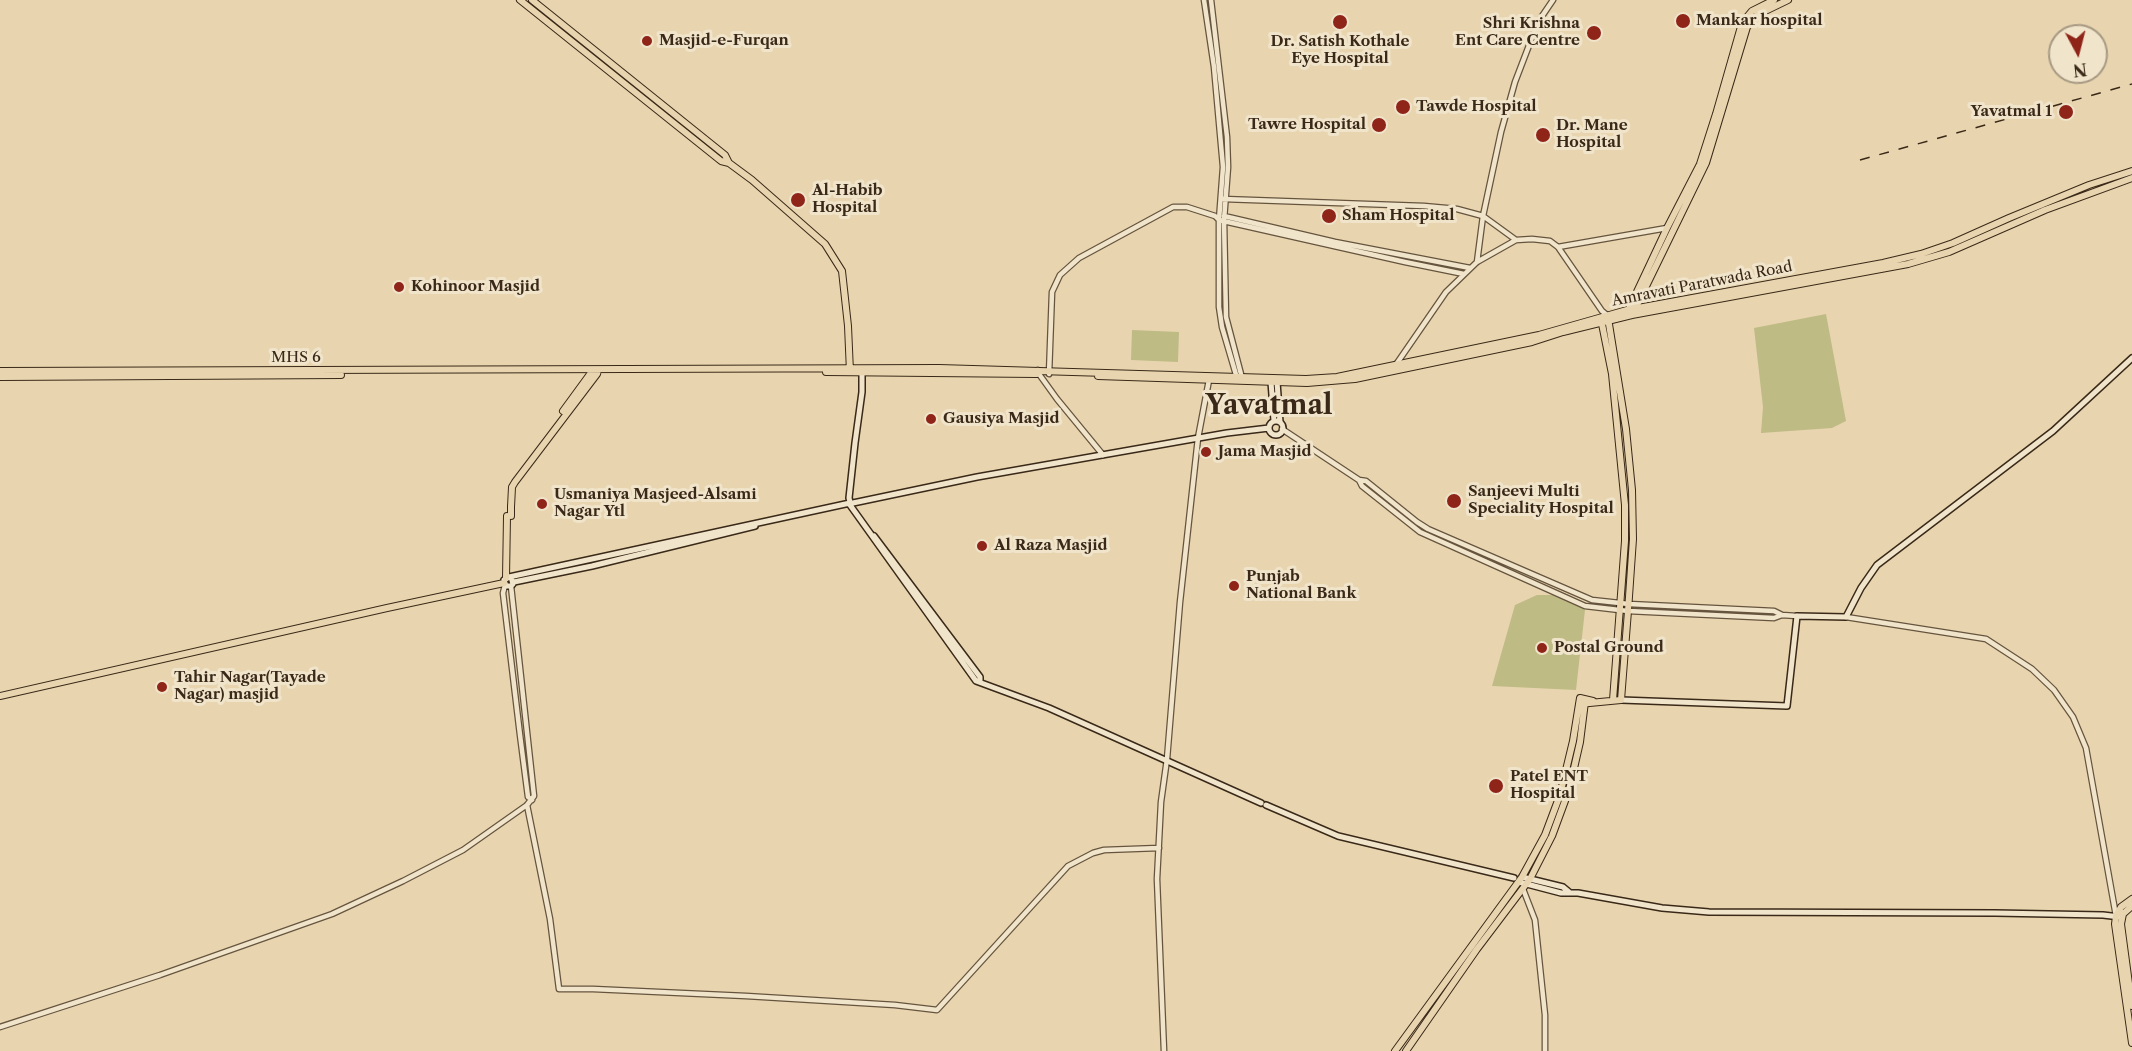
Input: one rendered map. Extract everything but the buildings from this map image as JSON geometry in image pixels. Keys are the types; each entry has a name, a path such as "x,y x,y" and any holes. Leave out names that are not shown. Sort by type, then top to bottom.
{"main road":[{"path":"520,0 721,161 729,163 752,180 825,244 842,271 850,370"},
{"path":"532,0 725,155 729,163"},
{"path":"1630,312 1666,228 1700,164 1738,30 1752,10 1774,0"},
{"path":"1630,312 1706,163 1747,27 1757,15 1788,0"},
{"name":"Amravati Paratwada Road","path":"1394,368 1532,342 1604,317 1921,254 1953,243 2089,185 2132,171"},
{"name":"Amravati Paratwada Road","path":"1630,312 1908,264 1949,252 2045,210 2132,178"},
{"path":"1604,317 1624,489 1625,541 1613,700"},
{"path":"1604,317 1626,429 1632,490 1633,539 1621,700"},
{"path":"1583,702 1621,700 1787,706 1797,616 1846,617 1876,566 2026,452 2132,358"},
{"path":"850,370 862,373 1049,372 1306,379 1394,368"},
{"path":"1049,372 1209,380 1240,378 1274,382 1340,381 1394,368"},
{"path":"0,377 850,370 1039,372"},
{"name":"MHS 6","path":"0,371 594,372"},
{"path":"508,581 509,507 514,482 594,372"},
{"path":"862,373 862,392 849,498 851,504 976,681 1049,708 1338,836 1518,879 1527,884 1563,887 1569,891 1662,909 1709,912 2118,917 2132,906"},
{"path":"1269,428 1276,434 1282,429 1277,422 1274,382"},
{"path":"0,695 977,477 1198,438 1269,428 1277,422"},
{"path":"1395,1051 1518,879 1545,835 1560,795 1583,702"},
{"path":"1406,1051 1477,949 1527,884 1552,836 1569,790 1580,742 1583,702"},
{"path":"2132,899 2121,907 2116,938 2132,1043"},
{"path":"2118,917 2132,1006"}],"street":[{"path":"1204,0 1221,140 1223,199"},
{"path":"1211,0 1227,137 1221,217 1219,313 1240,378"},
{"path":"1477,262 1483,216 1501,132 1515,82 1538,21 1553,0"},
{"path":"1223,199 1457,209 1483,216 1516,240"},
{"path":"1049,372 1052,292 1060,275 1079,258 1173,207 1187,207 1464,274"},
{"path":"1558,247 1675,226"},
{"path":"1394,368 1446,292 1477,262 1516,240 1532,238 1550,241 1558,247 1604,317"},
{"path":"1339,245 1470,268"},
{"path":"1039,372 1103,455"},
{"path":"1164,1051 1157,879 1161,802 1198,438 1209,380"},
{"path":"1282,429 1359,480 1366,481 1415,525 1585,606 1774,611 1782,615 1797,616"},
{"path":"0,1027 160,975 332,914 411,878 463,850 527,805 534,796 508,581"},
{"path":"508,581 503,593 528,797 532,800"},
{"path":"1846,617 1986,639 2032,669 2054,690 2073,717 2086,748 2118,917"},
{"path":"527,805 550,919 559,990 593,989 711,994 895,1005 937,1010 1068,866 1093,853 1107,849 1159,848"},
{"path":"1527,884 1535,920 1545,1015 1545,1051"}],"shaded area":[{"path":"1826,314 1846,421 1832,428 1761,433 1763,407 1754,328"},
{"path":"1132,330 1179,332 1178,362 1131,360"},
{"name":"Postal Ground","path":"1537,595 1557,595 1575,601 1585,610 1576,690 1492,686 1515,605"}],"railway":[{"path":"1860,160 2132,84"}],"place":[{"name":"Mankar hospital","path":"1683,21"},
{"name":"Dr. Satish Kothale Eye Hospital","path":"1340,22"},
{"name":"Shri Krishna Ent Care Centre","path":"1594,33"},
{"name":"Masjid-e-Furqan","path":"647,41"},
{"name":"Tawde Hospital","path":"1403,107"},
{"name":"Yavatmal 1","path":"2066,112"},
{"name":"Tawre Hospital","path":"1379,125"},
{"name":"Dr. Mane Hospital","path":"1543,135"},
{"name":"Al-Habib Hospital","path":"798,200"},
{"name":"Sham Hospital","path":"1329,216"},
{"name":"Kohinoor Masjid","path":"399,287"},
{"name":"Gausiya Masjid","path":"931,419"},
{"name":"Jama Masjid","path":"1206,452"},
{"name":"Sanjeevi Multi Speciality Hospital","path":"1454,501"},
{"name":"Usmaniya Masjeed-Alsami Nagar Ytl","path":"542,504"},
{"name":"Al Raza Masjid","path":"982,546"},
{"name":"Punjab National Bank","path":"1234,586"},
{"name":"Postal Ground","path":"1542,648"},
{"name":"Tahir Nagar(Tayade Nagar) masjid","path":"162,687"},
{"name":"Patel ENT Hospital","path":"1496,786"}],"district":[{"name":"Yavatmal","path":"1269,406"}]}
